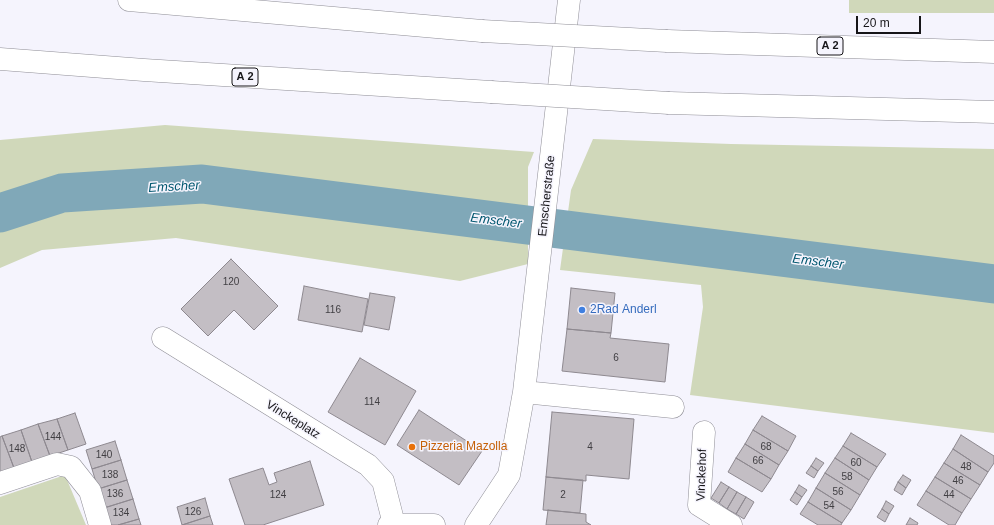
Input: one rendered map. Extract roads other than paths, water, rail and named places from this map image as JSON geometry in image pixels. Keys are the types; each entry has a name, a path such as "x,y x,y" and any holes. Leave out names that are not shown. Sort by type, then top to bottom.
{"main road":[{"name":"A 2","path":"129,0 482,31 667,41 994,52"},
{"name":"Emscherstraße","path":"476,525 509,475 524,392 541,261 569,0"},
{"name":"A 2","path":"0,59 144,70 669,103 994,112"},
{"name":"Vinckeplatz","path":"163,338 368,465 383,481 392,525"},
{"path":"524,392 673,407"},
{"name":"Vinckehof","path":"704,432 699,505 731,525"},
{"path":"0,483 57,464 72,467 90,491 100,525"},
{"path":"392,525 434,525"}],"waterway":[{"name":"Emscher","path":"0,213 62,193 202,184 994,284"}],"place":[{"name":"2Rad Anderl","path":"582,310"},
{"name":"Pizzeria Mazolla","path":"412,447"}]}
